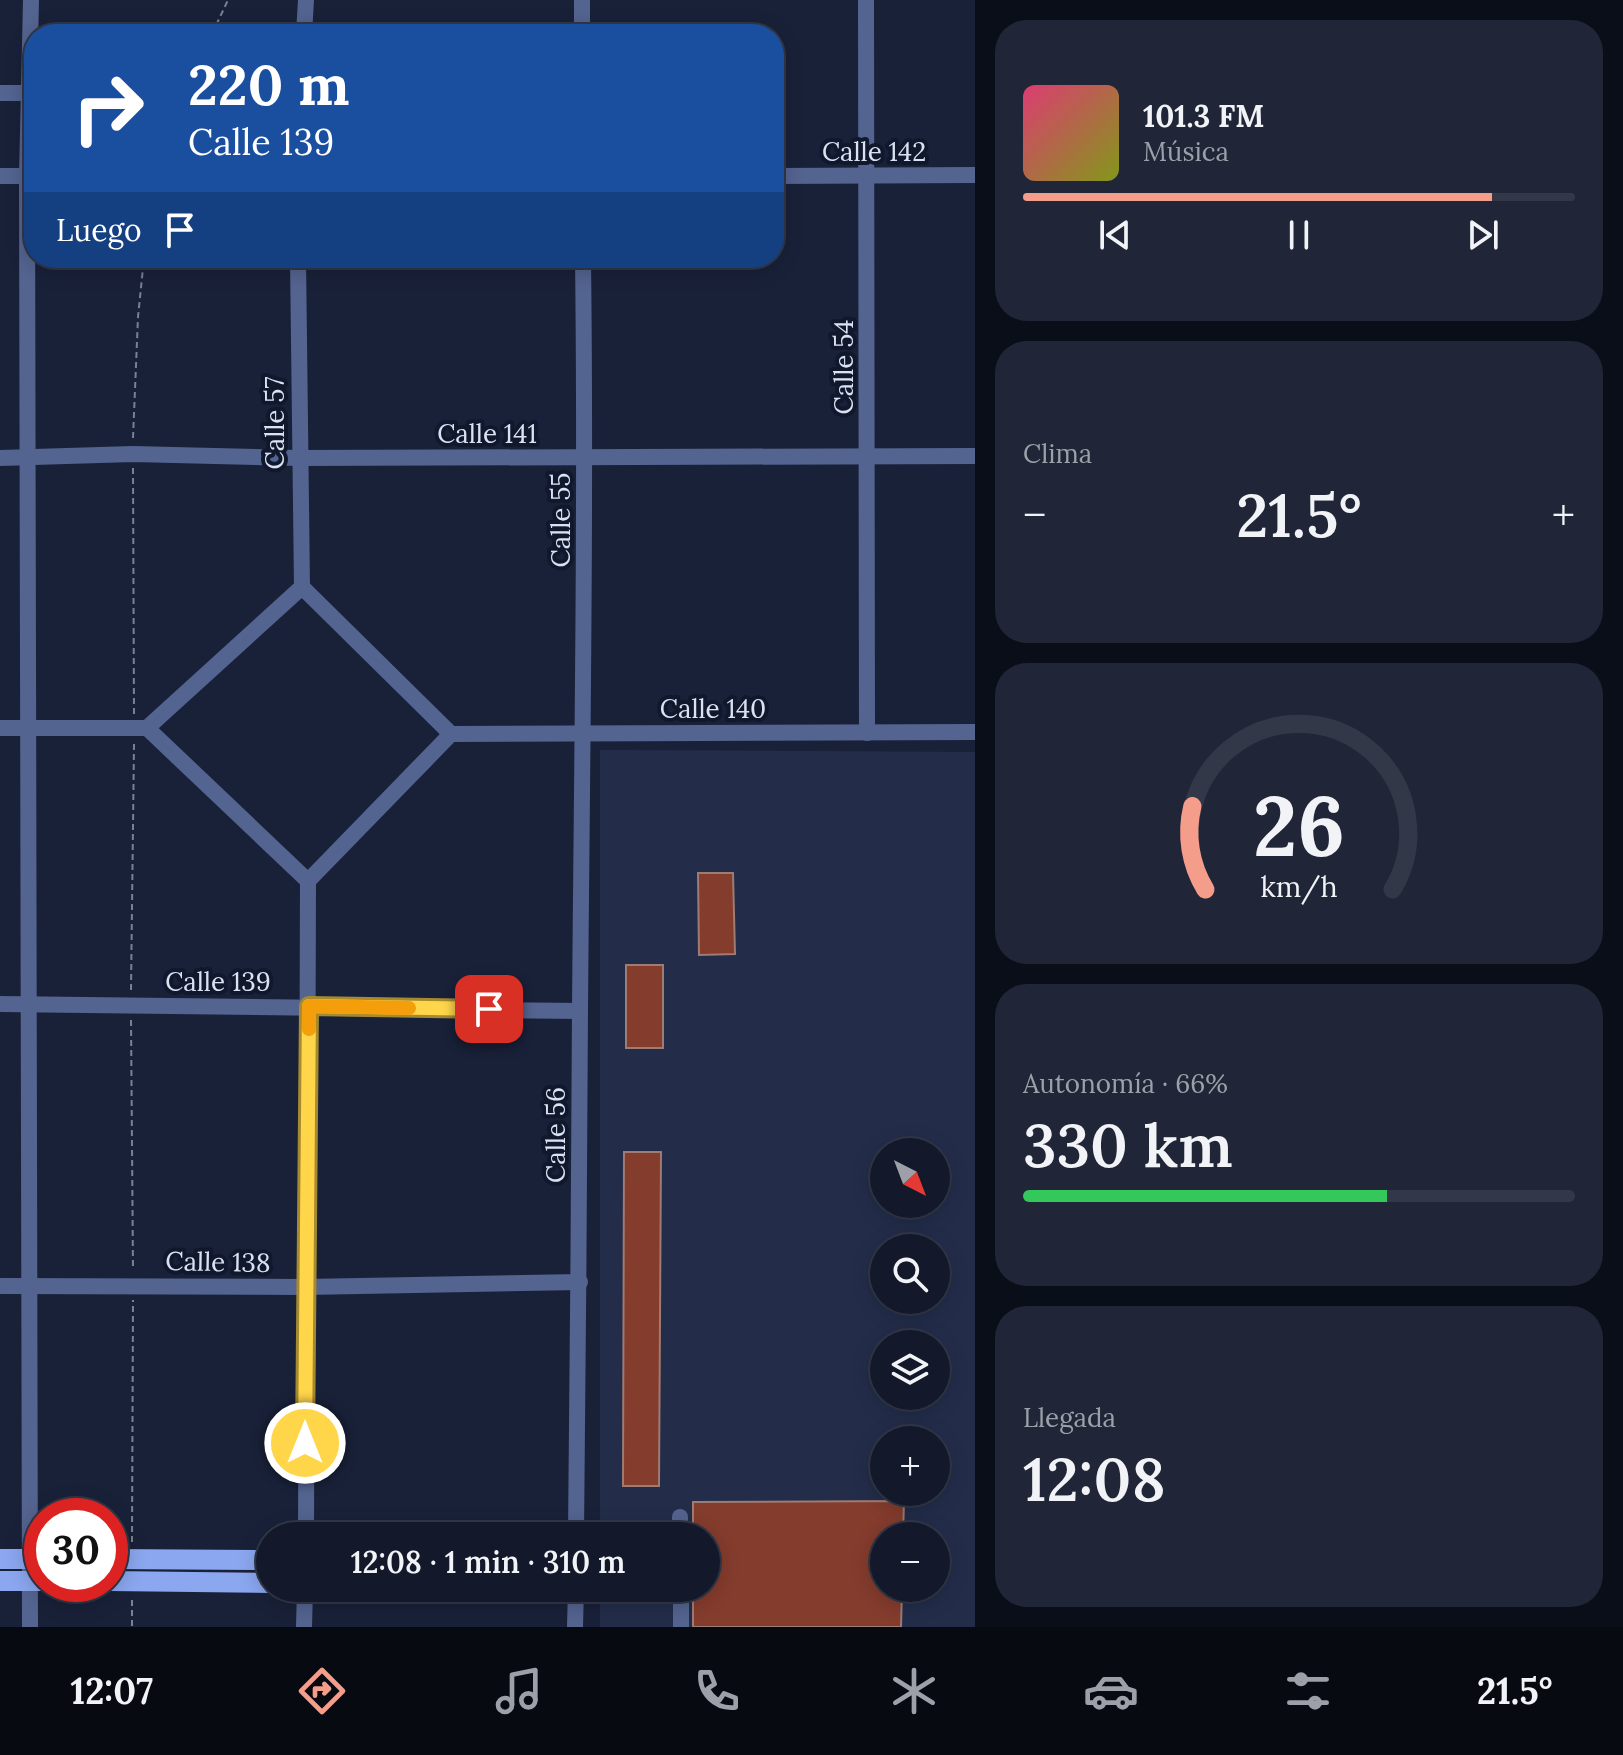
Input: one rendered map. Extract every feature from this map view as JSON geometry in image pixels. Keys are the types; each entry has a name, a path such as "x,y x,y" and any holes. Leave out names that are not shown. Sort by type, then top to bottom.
{"main road":[{"path":"0,1559 24,1559"},
{"path":"131,1559 256,1560"},
{"path":"0,1581 24,1581"},
{"path":"128,1582 256,1583"}],"street":[{"path":"30,24 31,0"},
{"path":"305,24 306,0"},
{"path":"582,0 582,24"},
{"name":"Calle 54","path":"866,0 867,733"},
{"path":"0,93 24,93"},
{"name":"Calle 142","path":"784,176 975,175"},
{"path":"0,176 24,176"},
{"path":"30,268 30,1286 35,1498"},
{"name":"Calle 57","path":"298,268 302,587"},
{"name":"Calle 55","path":"583,268 584,733"},
{"name":"Calle 141","path":"0,458 133,454 298,458 975,456"},
{"path":"0,728 141,728 302,587 451,734 308,881 306,1522"},
{"path":"141,728 308,881"},
{"name":"Calle 140","path":"451,734 975,732"},
{"name":"Calle 56","path":"576,1522 584,733"},
{"name":"Calle 139","path":"0,1004 580,1011"},
{"name":"Calle 138","path":"0,1286 305,1287 580,1282"},
{"path":"680,1517 680,1522"},
{"path":"30,1627 33,1602"},
{"path":"304,1627 305,1602"},
{"path":"575,1627 576,1602"},
{"path":"681,1602 681,1627"}],"path":[{"path":"217,24 228,0"},
{"path":"131,1559 131,1005 141,728 133,454 143,268"},
{"path":"132,1582 132,1627"}],"shaded area":[{"path":"600,750 975,752 975,1627 600,1627 600,1602 720,1602 720,1522 600,1522"}],"building":[{"path":"698,873 733,873 735,954 699,955"},
{"path":"626,965 663,965 663,1048 626,1048"},
{"path":"624,1152 661,1152 659,1486 623,1486"},
{"path":"870,1501 870,1506 904,1506 903,1522 870,1522 870,1602 902,1602 901,1627 693,1627 693,1602 720,1602 720,1522 693,1522 693,1502"}],"slow traffic":[{"path":"309,1029 309,1006 409,1008"}],"route":[{"path":"305,1443 309,1006 489,1009"}]}
